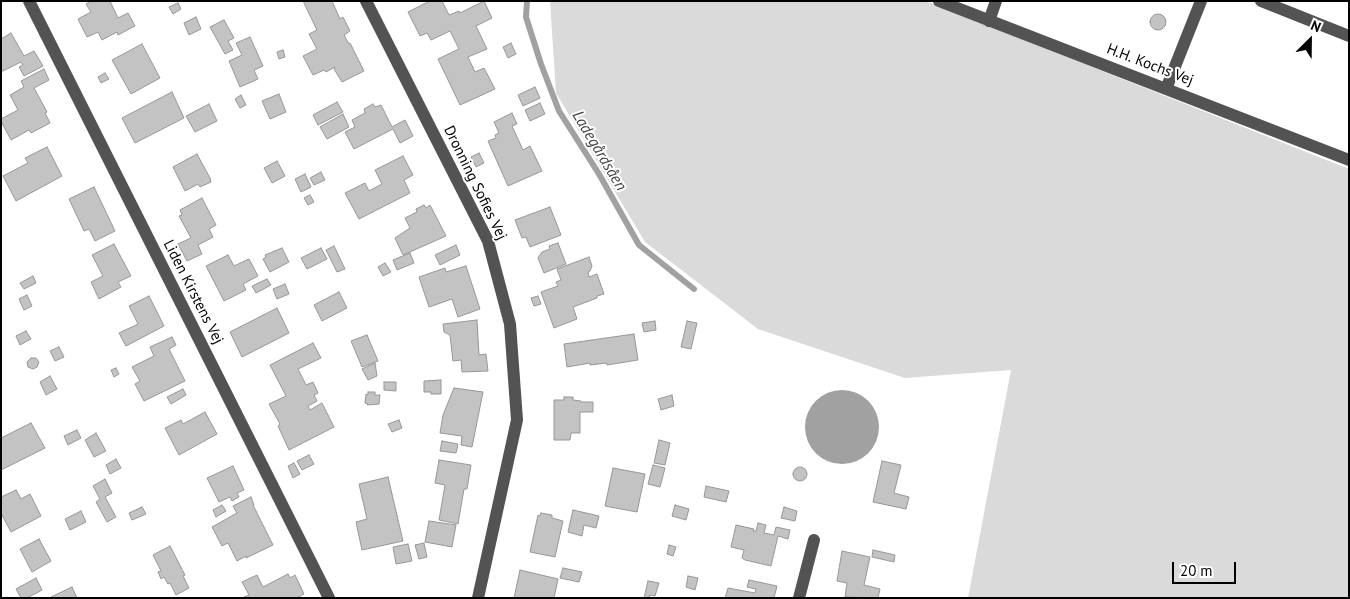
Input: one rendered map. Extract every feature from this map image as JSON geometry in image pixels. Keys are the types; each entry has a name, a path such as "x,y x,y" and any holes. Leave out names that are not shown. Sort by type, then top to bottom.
{"street":[{"name":"Liden Kirstens Vej","path":"29,1 329,598"},
{"name":"Dronning Sofies Vej","path":"366,1 488,241 510,324 517,420 478,598"},
{"name":"H.H. Kochs Vej","path":"940,1 1349,160"},
{"path":"989,21 996,1"},
{"path":"1166,89 1201,1"},
{"path":"1261,1 1349,36"},
{"path":"799,598 814,540"}],"shaded area":[{"path":"550,1 926,1 1349,169 1349,598 968,598 1011,370 905,378 758,329 645,242 556,93"},
{"path":"835,390 849,390 863,396 873,406 879,420 877,441 863,458 849,464 835,464 821,458 811,448 805,434 805,420 811,406 821,396"}],"building":[{"path":"91,1 110,1 118,18 128,13 135,26 118,35 117,32 102,40 98,32 87,37 78,19 91,12 86,4"},
{"path":"303,1 332,1 340,19 343,17 350,31 344,35 364,71 342,82 334,69 335,67 326,72 324,70 313,75 303,56 317,49 309,34 317,30"},
{"path":"430,1 442,1 449,15 459,11 460,13 484,1 492,18 476,26 487,49 468,57 475,72 484,68 495,89 460,105 438,59 459,49 450,31 431,40 427,33 420,36 408,12"},
{"path":"178,3 181,9 173,14 169,7"},
{"path":"1158,14 1166,22 1158,30 1150,22"},
{"path":"196,17 201,29 189,35 184,23"},
{"path":"224,20 234,38 228,41 233,50 225,54 210,27"},
{"path":"11,33 24,56 34,51 43,66 24,76 19,67 23,65 21,62 1,71 1,39"},
{"path":"250,37 263,66 254,70 258,79 240,87 229,61 242,55 236,43"},
{"path":"511,43 516,54 508,58 503,47"},
{"path":"142,44 160,78 131,94 112,60"},
{"path":"283,50 285,57 279,59 277,52"},
{"path":"44,69 49,80 34,88 47,112 45,113 50,123 31,133 29,130 11,140 1,121 1,119 18,110 10,95 24,87 21,81"},
{"path":"105,73 109,79 101,83 98,77"},
{"path":"535,87 540,98 523,106 518,95"},
{"path":"172,92 184,118 135,143 122,118"},
{"path":"279,94 286,112 270,119 262,101"},
{"path":"241,95 246,105 240,108 235,99"},
{"path":"337,102 343,112 318,125 313,115"},
{"path":"540,103 545,114 530,121 525,110"},
{"path":"209,104 217,121 195,132 186,116"},
{"path":"373,104 375,107 381,105 392,127 405,120 413,136 400,143 393,129 354,149 345,132 355,127 352,120 365,113 364,109"},
{"path":"512,113 517,124 512,126 523,150 530,146 542,171 508,186 488,141 496,138 495,135 499,133 494,122"},
{"path":"343,114 349,127 327,139 320,127"},
{"path":"47,147 62,176 16,201 3,176 28,163 25,158"},
{"path":"479,153 484,163 476,167 471,157"},
{"path":"197,154 211,182 200,187 198,184 185,191 173,167"},
{"path":"403,156 413,175 404,180 410,193 359,219 345,193 365,183 369,191 382,184 375,170"},
{"path":"277,161 285,176 272,183 264,168"},
{"path":"321,172 325,180 314,185 310,178"},
{"path":"305,174 311,187 301,192 295,179"},
{"path":"94,187 115,231 95,241 89,229 84,231 69,199"},
{"path":"310,195 314,202 308,205 304,198"},
{"path":"202,198 216,225 209,229 213,237 198,245 202,254 187,261 178,244 191,238 179,216 182,215 180,210"},
{"path":"424,205 426,208 430,205 446,236 403,255 395,238 410,228 405,218 417,212 416,209"},
{"path":"550,207 561,235 530,247 526,237 522,238 515,220"},
{"path":"558,243 566,264 544,273 538,258 542,252 550,249 549,246"},
{"path":"114,244 131,276 118,282 121,287 99,299 91,282 103,276 92,255"},
{"path":"456,245 460,255 440,265 435,255"},
{"path":"334,246 345,269 337,272 326,250"},
{"path":"282,248 289,262 270,272 263,259 266,257 265,255"},
{"path":"321,248 327,259 307,269 301,258"},
{"path":"410,253 414,263 397,270 393,260"},
{"path":"228,255 234,266 249,259 258,276 243,284 246,290 224,301 206,266"},
{"path":"589,257 592,266 588,272 589,277 597,274 604,294 573,307 577,319 554,328 541,292 558,286 556,282 561,280 557,269"},
{"path":"385,263 391,272 383,276 378,267"},
{"path":"466,266 480,309 458,317 452,299 429,307 419,277 445,268 446,272"},
{"path":"33,276 36,283 24,289 20,283"},
{"path":"267,279 271,285 256,293 252,286"},
{"path":"285,284 289,294 277,299 273,289"},
{"path":"339,292 347,308 322,321 314,305"},
{"path":"27,295 32,306 24,310 19,299"},
{"path":"149,296 164,326 126,346 119,333 138,324 129,306"},
{"path":"538,296 541,304 534,306 531,298"},
{"path":"277,308 289,333 242,357 230,332"},
{"path":"477,320 479,355 486,354 488,371 462,372 461,360 453,361 450,335 444,332 443,324"},
{"path":"655,321 656,330 644,332 642,323"},
{"path":"687,321 697,323 691,349 681,347"},
{"path":"26,331 31,339 20,345 16,336"},
{"path":"634,334 638,360 607,365 607,363 590,365 590,363 567,367 564,344"},
{"path":"367,335 378,361 362,367 351,341"},
{"path":"172,337 176,345 169,349 185,381 144,401 135,384 140,381 132,367 154,356 150,347"},
{"path":"313,343 321,358 298,369 306,385 313,382 318,393 314,395 317,401 308,406 310,410 322,403 334,427 289,450 278,426 280,424 269,404 286,396 270,365"},
{"path":"59,347 64,357 55,361 50,351"},
{"path":"31,358 36,358 39,362 37,367 33,369 28,367 27,362"},
{"path":"375,363 377,376 368,380 362,369"},
{"path":"116,368 119,374 114,377 111,370"},
{"path":"50,376 57,389 46,395 40,382"},
{"path":"441,380 441,394 424,392 424,381"},
{"path":"384,382 396,382 396,391 384,390"},
{"path":"454,388 483,392 472,447 461,445 462,436 440,433 443,415"},
{"path":"183,389 186,395 171,404 167,397"},
{"path":"368,392 375,392 375,395 380,395 379,404 367,405 365,403"},
{"path":"672,395 674,406 661,410 658,399"},
{"path":"564,397 573,397 573,400 581,402 593,402 593,412 580,412 580,433 571,433 570,440 554,440 554,400 564,400"},
{"path":"205,412 217,434 179,455 165,428 181,420 183,424"},
{"path":"399,420 402,428 392,432 388,424"},
{"path":"31,423 45,448 1,470 1,438"},
{"path":"77,430 81,438 68,445 64,436"},
{"path":"96,433 106,451 94,457 85,440"},
{"path":"659,440 670,443 665,465 654,463"},
{"path":"442,441 458,444 456,453 440,451"},
{"path":"309,455 314,464 302,470 297,461"},
{"path":"116,459 121,468 110,474 106,465"},
{"path":"439,460 471,465 467,489 464,489 458,524 439,520 445,485 435,483"},
{"path":"882,461 901,465 894,493 909,497 906,509 873,502"},
{"path":"294,463 300,474 293,478 288,466"},
{"path":"653,465 665,468 660,487 648,484"},
{"path":"233,466 244,490 237,493 239,497 232,501 230,497 219,502 207,478"},
{"path":"800,467 805,469 807,474 805,479 800,481 795,479 793,474 795,469"},
{"path":"613,468 645,474 637,512 605,506"},
{"path":"388,477 403,541 362,550 356,522 367,519 359,484"},
{"path":"105,479 112,493 105,497 116,517 107,522 96,502 100,499 93,486"},
{"path":"706,486 729,491 726,502 704,497"},
{"path":"16,490 21,499 30,494 41,516 11,532 1,513 1,497"},
{"path":"251,497 253,505 273,545 237,561 228,543 222,546 212,527 237,513 233,506"},
{"path":"222,505 226,511 216,517 213,510"},
{"path":"675,505 689,509 686,520 672,516"},
{"path":"142,507 146,514 132,520 129,513"},
{"path":"784,507 797,511 795,521 781,518"},
{"path":"573,510 599,516 596,528 584,525 582,536 568,532"},
{"path":"81,511 86,522 70,530 65,519"},
{"path":"541,513 552,515 552,518 563,521 555,557 530,552 538,515 540,516"},
{"path":"429,521 456,525 452,547 425,542"},
{"path":"758,523 766,525 764,533 774,535 776,527 790,530 788,539 778,536 771,566 745,560 742,558 744,550 731,547 736,525 756,531"},
{"path":"39,539 51,561 32,572 20,549"},
{"path":"424,543 427,557 419,559 415,545"},
{"path":"408,544 412,561 396,564 393,547"},
{"path":"669,545 676,547 673,556 667,554"},
{"path":"170,546 185,575 183,576 189,588 176,595 170,583 168,584 164,577 161,579 158,572 161,571 153,555"},
{"path":"873,550 895,555 894,562 872,557"},
{"path":"842,551 870,557 864,585 880,589 878,598 845,597 847,583 837,581"},
{"path":"563,568 582,572 579,582 560,578"},
{"path":"520,570 558,579 554,598 514,598"},
{"path":"288,574 290,578 295,575 304,594 296,598 242,598 249,595 242,582 257,575 263,587"},
{"path":"688,576 698,578 695,590 686,587"},
{"path":"36,578 42,590 27,598 21,598 16,589"},
{"path":"749,580 777,586 774,598 725,598 728,588 755,593 756,589 747,587"},
{"path":"648,581 659,583 655,596 650,595 649,598 644,598"},
{"path":"72,587 77,598 51,598 51,597"}],"waterway":[{"name":"Ladegårdsåen","path":"527,1 526,17 559,111 599,174 639,245 694,289"}]}
